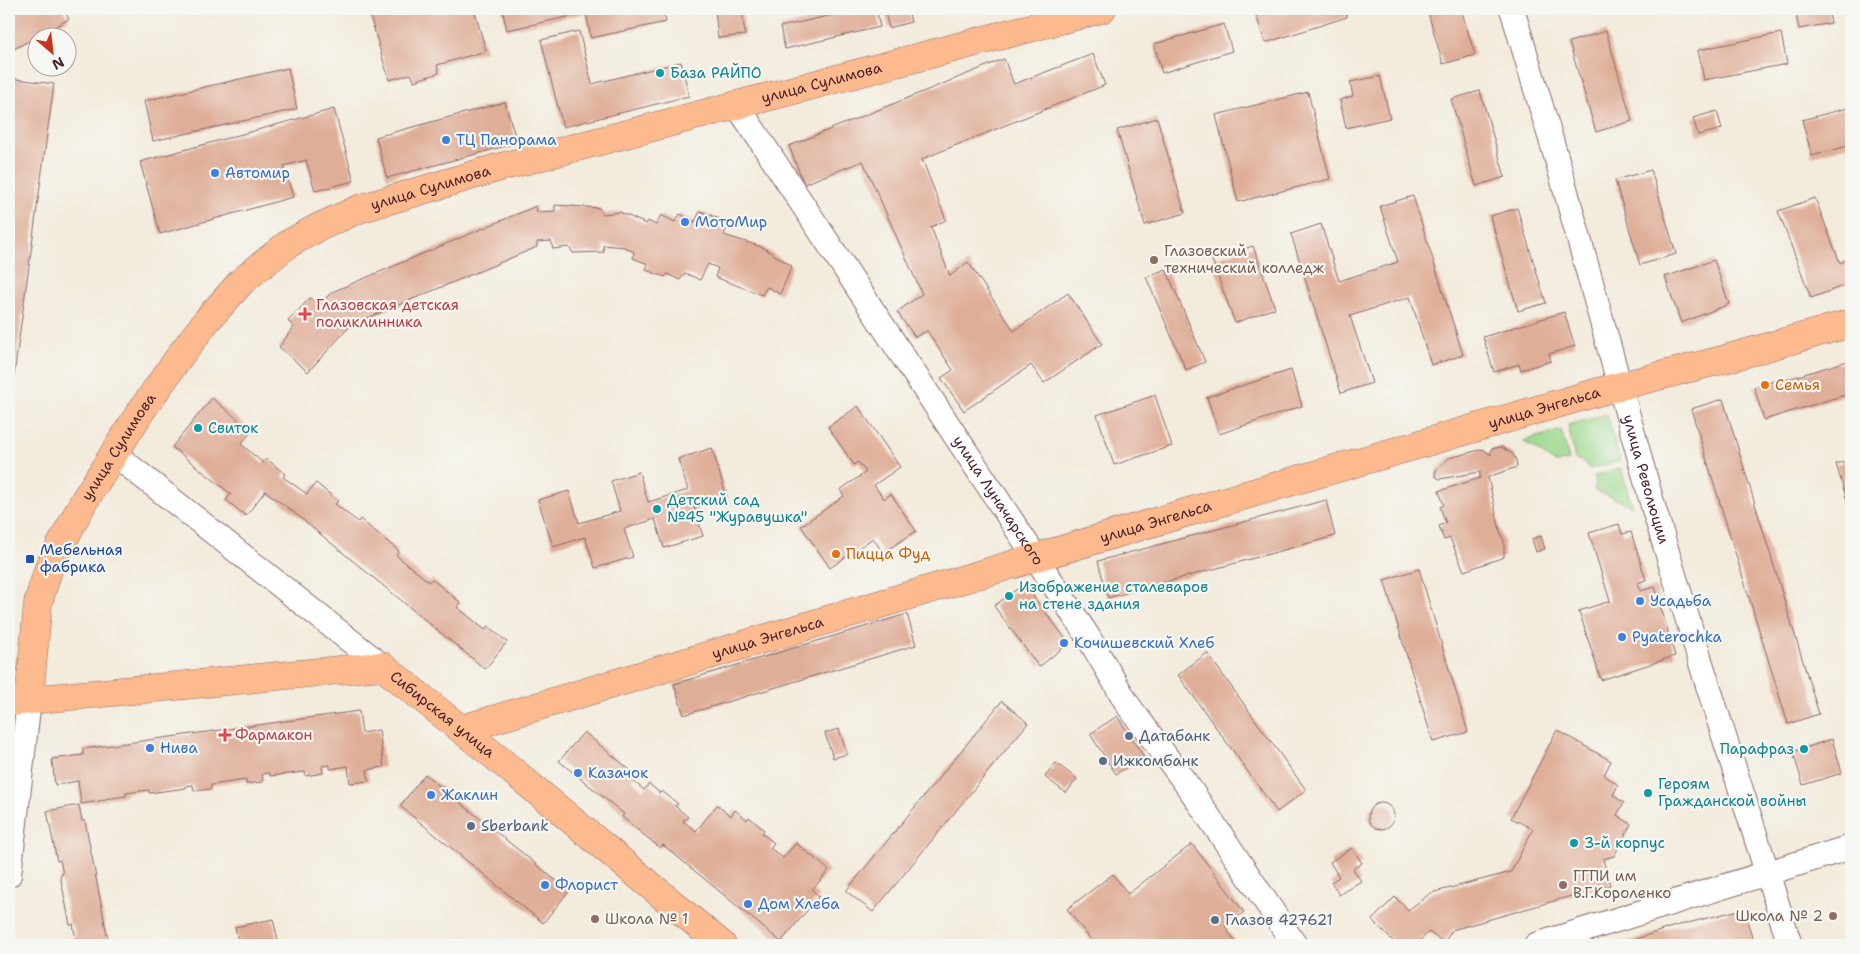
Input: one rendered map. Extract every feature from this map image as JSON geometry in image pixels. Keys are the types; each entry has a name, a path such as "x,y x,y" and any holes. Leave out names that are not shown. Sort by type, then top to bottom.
{"main road":[{"name":"улица Сулимова","path":"19,701 38,603 49,567 84,501 113,453 182,353 208,319 242,281 288,244 359,209 497,168 1102,9"},
{"name":"улица Энгельса","path":"462,729 1035,557 1595,393 1620,388 1851,323"},
{"name":"Сибирская улица","path":"19,701 382,666 462,729 722,945"}],"street":[{"name":"улица Революции","path":"1512,9 1558,163 1620,388 1701,664 1790,945"},
{"name":"улица Луначарского","path":"737,105 1087,635 1128,705 1190,789 1294,945"},
{"path":"113,453 382,666"},
{"path":"9,875 19,701"},
{"path":"1536,945 1851,847"}],"green space":[{"path":"1607,414 1620,461 1589,469 1583,461 1575,459 1568,425"},
{"path":"1561,430 1569,460 1556,463 1523,441"},
{"path":"1621,468 1632,506 1594,490 1596,483 1594,476"}],"building":[{"path":"9,9 63,9 69,19 52,28 28,28 28,41 14,49 9,39"},
{"path":"368,9 474,9 486,51 437,65 439,73 414,81 411,74 389,80"},
{"path":"502,9 663,9 666,22 591,38 586,13 507,30"},
{"path":"715,9 742,9 745,35 718,38"},
{"path":"858,9 876,9 880,27 785,49 780,27"},
{"path":"884,9 908,9 911,22 889,28"},
{"path":"1273,9 1345,9 1347,17 1265,43 1256,14"},
{"path":"1427,9 1461,9 1475,55 1443,64"},
{"path":"1795,9 1828,9 1831,23 1799,29"},
{"path":"1224,24 1232,51 1162,73 1154,44"},
{"name":"База РАЙПО","path":"579,31 592,84 681,62 689,96 563,127 541,40"},
{"path":"1606,31 1632,121 1596,132 1569,42"},
{"path":"1781,33 1787,64 1704,80 1698,50"},
{"path":"1093,54 1105,85 922,159 946,220 931,227 950,276 968,262 1014,331 1068,293 1102,344 1044,383 1031,365 964,411 941,378 953,370 927,331 915,337 897,312 922,294 863,161 804,184 789,146 1004,59 1014,84"},
{"path":"288,68 297,109 153,141 144,101"},
{"path":"1380,76 1390,118 1346,128 1340,100 1353,96 1350,82"},
{"path":"9,78 54,84 10,404 9,404"},
{"path":"1480,91 1505,177 1476,186 1451,99"},
{"path":"1308,92 1330,179 1238,202 1216,115"},
{"name":"ТЦ Панорама","path":"505,102 517,143 387,178 376,137"},
{"path":"1851,107 1851,145 1812,156 1802,120"},
{"name":"Автомир","path":"334,109 354,181 315,191 306,160 284,166 293,197 160,234 140,162"},
{"path":"1717,111 1722,129 1698,135 1693,118"},
{"path":"1157,118 1185,213 1145,225 1117,130"},
{"path":"1651,170 1676,254 1640,265 1615,180"},
{"path":"1413,196 1463,355 1431,365 1410,297 1350,316 1372,383 1341,393 1291,234 1321,224 1339,281 1398,262 1380,206"},
{"path":"1815,198 1840,263 1851,258 1851,283 1811,298 1778,211"},
{"path":"555,205 599,208 603,214 620,212 646,224 648,221 656,225 661,215 675,222 680,214 695,222 700,211 729,223 724,235 762,247 792,266 780,294 767,287 762,295 715,277 718,268 708,264 700,280 685,273 680,280 667,274 665,277 646,270 648,264 633,258 634,252 624,247 603,245 604,252 573,253 569,247 553,249 551,241 537,242 537,247 351,325 308,372 279,347 294,327 288,321 310,298 319,305 332,292 536,206 537,212 555,211"},
{"path":"1517,208 1546,303 1518,311 1490,216"},
{"path":"1253,246 1275,308 1235,323 1212,260"},
{"path":"1714,260 1729,304 1681,323 1665,277"},
{"path":"1166,269 1205,362 1186,370 1146,277"},
{"path":"1564,312 1575,346 1549,354 1551,361 1521,370 1519,364 1494,372 1483,337"},
{"path":"1851,360 1851,393 1764,420 1754,387 1777,380 1778,382"},
{"path":"1291,370 1302,406 1219,434 1207,397"},
{"path":"1155,395 1172,446 1114,465 1097,415"},
{"path":"212,398 252,431 241,444 263,463 267,459 285,474 283,477 307,494 316,483 338,501 335,504 358,522 360,519 399,551 396,555 429,582 432,579 461,603 457,607 485,630 488,626 507,642 485,669 265,491 246,516 226,500 231,494 172,447"},
{"path":"1723,399 1819,714 1788,724 1691,409"},
{"path":"858,406 900,467 874,485 884,499 891,494 916,531 883,553 873,538 830,568 801,526 844,496 840,490 866,472 858,462 854,465 828,427"},
{"path":"1501,447 1513,454 1517,467 1488,477 1504,542 1504,557 1464,571 1450,538 1444,540 1439,526 1446,523 1440,507 1444,505 1439,491 1480,478 1480,472 1440,479 1435,476 1436,470 1449,458 1483,449 1491,455 1491,449"},
{"name":"Детский сад №45 \"Журавушка\"","path":"712,448 727,498 694,508 703,536 664,548 655,519 624,529 633,557 595,568 585,537 553,547 538,500 569,491 579,523 620,511 611,481 639,472 648,502 688,490 678,459"},
{"path":"1851,460 1851,514 1836,464"},
{"path":"1326,500 1335,536 1108,598 1098,561"},
{"path":"1619,524 1622,534 1631,532 1646,580 1637,583 1640,591 1655,587 1675,656 1601,680 1579,611 1610,601 1589,533"},
{"path":"1541,536 1545,549 1536,552 1532,539"},
{"path":"1419,569 1468,732 1433,742 1384,580"},
{"path":"1024,584 1069,643 1039,667 994,606"},
{"path":"907,614 916,645 684,715 674,684"},
{"path":"1207,653 1306,790 1277,812 1178,675"},
{"path":"1002,701 1028,723 873,912 846,891"},
{"path":"359,711 362,733 379,730 384,767 367,770 369,781 350,783 348,766 330,769 330,765 322,766 323,773 306,776 305,772 270,776 269,773 262,774 263,782 246,784 246,780 211,785 211,789 194,791 193,785 186,786 186,788 149,793 149,790 126,793 126,796 81,804 78,781 55,785 52,759 83,755 83,749"},
{"path":"1117,716 1144,757 1116,774 1090,734"},
{"path":"839,729 847,754 833,758 825,733"},
{"name":"3-й корпус","path":"1557,730 1611,761 1604,775 1618,785 1613,795 1624,803 1617,815 1631,824 1614,856 1603,859 1610,885 1452,930 1444,943 1429,932 1415,945 1397,945 1372,920 1395,897 1408,910 1431,893 1511,872 1533,829 1511,818"},
{"path":"584,732 635,774 631,779 644,790 649,784 660,793 662,791 678,804 675,806 688,817 683,821 696,831 717,805 731,816 735,810 747,820 749,817 764,830 762,833 774,843 770,848 783,858 796,843 829,870 812,890 819,896 781,942 663,845 660,848 622,817 624,814 559,761"},
{"path":"1832,739 1842,773 1803,785 1793,752"},
{"path":"1056,763 1077,779 1066,793 1045,777"},
{"path":"425,774 569,891 543,923 400,806"},
{"path":"1381,803 1390,807 1394,816 1390,825 1381,829 1372,825 1368,816 1372,807"},
{"path":"79,805 82,821 85,821 109,945 74,945 72,940 76,939 73,924 70,925 60,875 63,874 60,860 57,861 47,811"},
{"path":"1192,844 1244,912 1225,927 1235,941 1230,945 1095,945 1067,909 1113,874 1128,894"},
{"path":"1352,848 1362,863 1353,869 1361,881 1339,895 1331,882 1339,877 1330,862"},
{"path":"1743,909 1755,945 1617,945 1672,927"},
{"path":"273,919 279,945 239,945 235,927"}],"place":[{"name":"База РАЙПО","path":"660,73"},
{"name":"ТЦ Панорама","path":"446,140"},
{"name":"Автомир","path":"215,173"},
{"name":"МотоМир","path":"685,222"},
{"name":"Глазовский технический колледж","path":"1154,260"},
{"name":"Глазовская детская поликлинника","path":"305,314"},
{"name":"Семья","path":"1765,385"},
{"name":"Свиток","path":"198,428"},
{"name":"Детский сад №45 \"Журавушка\"","path":"657,509"},
{"name":"Пицца Фуд","path":"836,554"},
{"name":"Мебельная фабрика","path":"30,559"},
{"name":"Изображение сталеваров на стене здания","path":"1009,596"},
{"name":"Усадьба","path":"1640,601"},
{"name":"Pyaterochka","path":"1622,637"},
{"name":"Кочишевский Хлеб","path":"1064,643"},
{"name":"Фармакон","path":"225,735"},
{"name":"Датабанк","path":"1129,736"},
{"name":"Нива","path":"150,748"},
{"name":"Парафраз","path":"1804,749"},
{"name":"Ижкомбанк","path":"1103,761"},
{"name":"Казачок","path":"578,773"},
{"name":"Героям Гражданской войны","path":"1648,793"},
{"name":"Жаклин","path":"431,795"},
{"name":"Sberbank","path":"471,826"},
{"name":"3-й корпус","path":"1574,843"},
{"name":"Флорист","path":"545,885"},
{"name":"ГГПИ им В.Г.Короленко","path":"1563,885"},
{"name":"Дом Хлеба","path":"748,904"},
{"name":"Школа № 2","path":"1833,916"},
{"name":"Школа № 1","path":"595,919"},
{"name":"Глазов 427621","path":"1215,920"}]}
